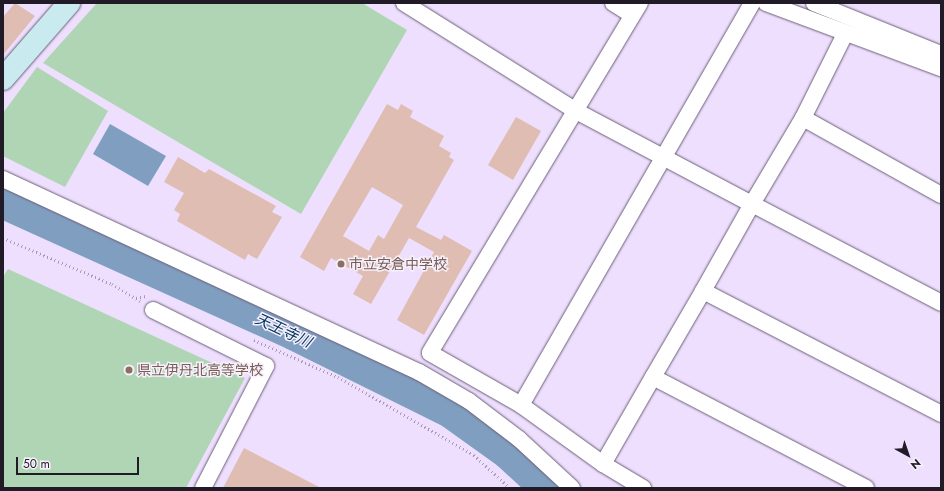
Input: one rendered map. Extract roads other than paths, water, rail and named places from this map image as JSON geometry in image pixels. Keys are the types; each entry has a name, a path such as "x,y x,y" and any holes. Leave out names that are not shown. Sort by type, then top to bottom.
{"street":[{"path":"3,79 69,3"},
{"path":"404,3 576,111 941,303"},
{"path":"613,3 636,9 430,353 521,405 603,464 643,488"},
{"path":"521,405 752,3"},
{"path":"766,3 845,34 941,68"},
{"path":"814,3 941,54"},
{"path":"603,464 803,118 845,34"},
{"path":"803,118 941,194"},
{"path":"3,179 419,372 502,426 572,488"},
{"path":"703,290 941,414"},
{"path":"154,304 266,366 203,488"},
{"path":"653,377 866,488"}],"water":[{"path":"110,124 166,156 148,186 93,154"}],"waterway":[{"name":"天王寺川","path":"3,204 293,335 450,413 507,454 544,488"}],"place":[{"name":"市立安倉中学校","path":"341,264"},
{"name":"県立伊丹北高等学校","path":"129,370"}]}
